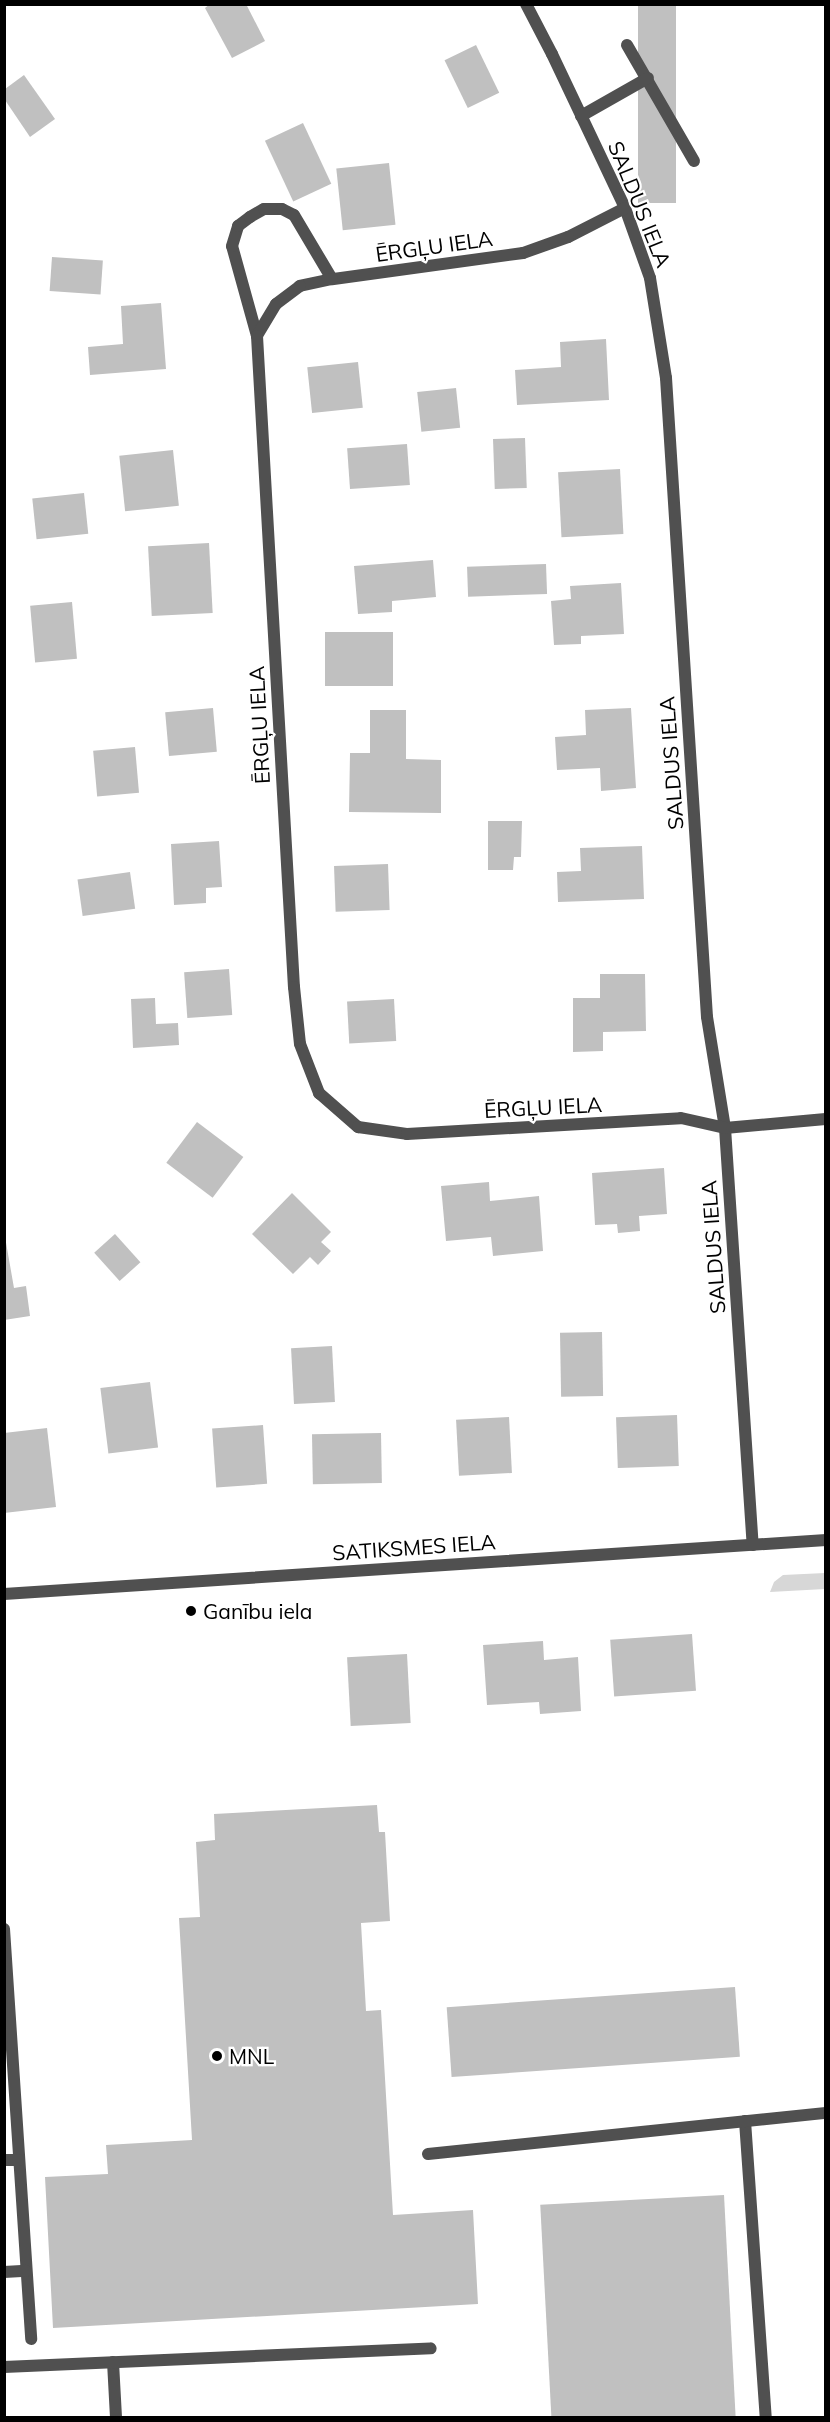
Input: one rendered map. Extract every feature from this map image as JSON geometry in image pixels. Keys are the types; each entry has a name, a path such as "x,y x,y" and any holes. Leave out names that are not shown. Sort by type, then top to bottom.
{"street":[{"name":"SALDUS IELA","path":"526,4 625,208 650,278 666,378 707,1017 725,1128 753,1545"},
{"path":"627,45 694,161"},
{"path":"581,116 648,78"},
{"name":"ĒRGĻU IELA","path":"625,208 568,237 523,253 332,279 300,286 276,304 257,336 294,987 300,1044 319,1093 358,1127 407,1134 681,1119 725,1128 825,1119"},
{"path":"257,336 232,246 238,226 264,209 282,209 294,216 332,279"},
{"name":"SATIKSMES IELA","path":"4,1593 825,1540"},
{"path":"4,1929 31,2339"},
{"path":"428,2154 825,2113"},
{"path":"745,2121 766,2418"},
{"path":"4,2160 19,2160"},
{"path":"4,2272 26,2271"},
{"path":"4,2367 431,2348"},
{"path":"113,2362 116,2418"}],"shaded area":[{"path":"825,1573 825,1589 770,1592 774,1582 783,1575"}],"building":[{"path":"210,4 246,4 265,41 232,58 205,8"},
{"path":"638,4 676,4 676,203 638,203"},
{"path":"476,45 499,93 468,108 445,60"},
{"path":"24,75 55,119 30,137 5,100 5,89"},
{"path":"303,123 331,184 293,201 265,141"},
{"path":"389,163 395,225 343,230 336,169"},
{"path":"52,257 103,261 101,294 50,291"},
{"path":"161,303 166,369 90,375 88,347 123,344 121,306"},
{"path":"606,339 609,400 517,405 515,370 561,367 560,342"},
{"path":"358,362 363,408 312,413 307,367"},
{"path":"456,388 460,428 421,432 417,392"},
{"path":"525,438 527,488 495,489 493,439"},
{"path":"407,444 410,485 350,489 347,448"},
{"path":"173,450 179,506 125,511 119,456"},
{"path":"620,469 623,534 561,537 558,472"},
{"path":"84,493 88,534 37,539 32,498"},
{"path":"209,543 213,613 152,616 148,546"},
{"path":"433,560 436,597 392,601 392,612 358,614 354,566"},
{"path":"546,564 547,594 468,597 467,567"},
{"path":"621,583 624,634 581,636 581,644 554,645 551,601 571,599 570,586"},
{"path":"72,602 77,659 35,662 30,606"},
{"path":"325,632 393,632 393,686 325,686"},
{"path":"213,708 217,752 169,756 165,712"},
{"path":"631,708 636,788 601,791 600,768 557,770 555,737 586,735 585,710"},
{"path":"370,710 406,710 406,759 441,760 441,813 349,812 350,753 370,753"},
{"path":"135,747 139,793 97,796 93,751"},
{"path":"488,821 522,821 521,857 514,857 513,870 488,870"},
{"path":"219,841 222,887 206,888 206,903 174,905 171,844"},
{"path":"642,846 644,899 558,902 557,872 581,871 580,848"},
{"path":"388,864 390,910 336,912 334,866"},
{"path":"130,872 135,909 83,916 78,879"},
{"path":"229,969 232,1015 187,1018 184,972"},
{"path":"600,974 645,974 646,1031 603,1032 603,1051 573,1052 573,998 600,998"},
{"path":"155,998 156,1024 178,1023 179,1045 133,1048 131,999"},
{"path":"394,999 396,1041 349,1043 347,1001"},
{"path":"197,1122 243,1157 213,1198 166,1163"},
{"path":"664,1168 667,1214 639,1216 640,1231 618,1233 617,1224 595,1225 592,1173"},
{"path":"489,1182 490,1201 539,1196 543,1251 493,1256 491,1237 446,1241 441,1186"},
{"path":"292,1193 331,1232 321,1242 331,1251 318,1265 310,1257 293,1274 252,1234"},
{"path":"4,1231 14,1288 26,1286 30,1316 4,1320"},
{"path":"115,1234 140,1262 120,1281 94,1253"},
{"path":"602,1332 603,1396 561,1397 560,1333"},
{"path":"332,1346 335,1402 294,1404 291,1348"},
{"path":"150,1382 158,1448 108,1454 100,1388"},
{"path":"677,1415 679,1466 618,1468 616,1417"},
{"path":"509,1417 512,1473 459,1476 456,1420"},
{"path":"263,1425 267,1484 216,1487 212,1429"},
{"path":"47,1428 56,1507 4,1513 4,1433"},
{"path":"381,1433 382,1483 313,1484 312,1434"},
{"path":"692,1634 696,1691 614,1697 610,1640"},
{"path":"543,1641 544,1660 578,1657 581,1711 540,1714 539,1702 487,1705 483,1645"},
{"path":"407,1654 411,1723 351,1726 347,1657"},
{"path":"377,1805 379,1832 385,1832 390,1921 361,1923 366,2011 381,2010 393,2215 473,2210 478,2304 53,2328 45,2177 108,2174 106,2145 192,2140 179,1918 200,1917 196,1842 215,1840 214,1814"},
{"path":"735,1987 740,2057 452,2077 447,2007"},
{"path":"724,2195 736,2418 551,2418 540,2205"}],"place":[{"name":"Ganību iela","path":"191,1611"},
{"name":"MNL","path":"217,2056"}]}
